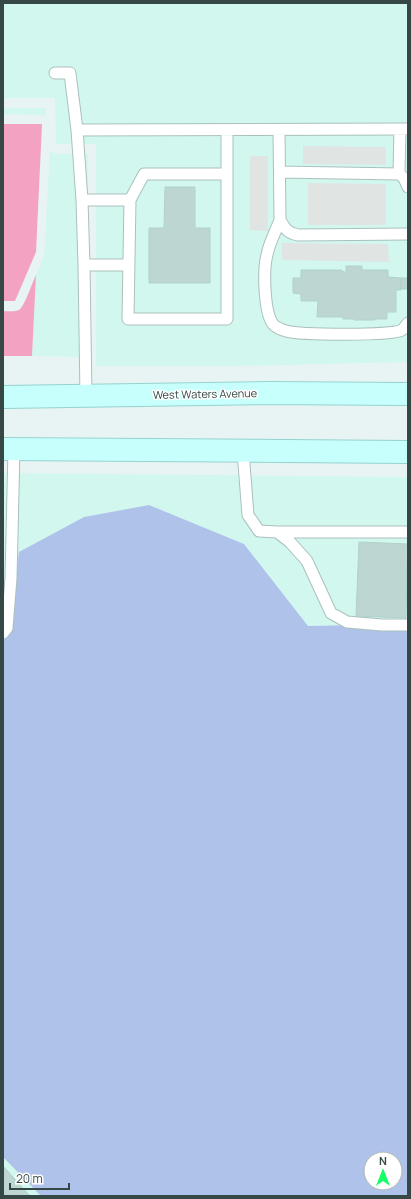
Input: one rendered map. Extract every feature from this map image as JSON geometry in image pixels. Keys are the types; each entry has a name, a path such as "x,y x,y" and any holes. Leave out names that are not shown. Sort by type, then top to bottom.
{"main road":[{"name":"West Waters Avenue","path":"3,397 86,397 267,393 408,394"},
{"path":"9,449 408,452"}],"lane":[{"path":"55,73 70,73 77,130 82,200 86,397"},
{"path":"77,130 404,129 399,174"},
{"path":"226,130 226,174 226,318 128,319 130,200 144,174 226,174"},
{"path":"279,130 280,220 267,254 265,270 269,318 274,325 285,331 301,334 408,333"},
{"path":"280,172 399,174 404,178 408,187"},
{"path":"82,200 130,200"},
{"path":"280,220 284,228 289,233 298,235 408,234"},
{"path":"84,265 129,265"},
{"path":"389,333 401,330 408,324"},
{"path":"3,633 7,628 11,578 9,449"},
{"path":"243,451 248,515 259,531 408,532"},
{"path":"277,532 290,542 307,561 331,613 347,622 382,625 408,625"}],"shaded area":[{"path":"3,3 408,3 408,362 239,366 96,366 96,144 56,144 55,98 3,98"},
{"path":"3,108 46,108 46,116 3,114"},
{"path":"3,124 42,124 36,252 15,301 3,301"},
{"path":"303,146 386,147 386,165 303,164"},
{"path":"50,151 56,154 88,154 87,357 32,356 36,275 44,256"},
{"path":"250,156 268,156 268,231 250,230"},
{"path":"308,183 386,184 386,225 308,225"},
{"path":"282,243 388,244 389,262 282,260"},
{"path":"36,275 32,356 3,356 3,311 16,311 21,308"},
{"path":"3,473 408,477 408,624 308,626 244,544 149,505 84,517 14,592 3,609"},
{"path":"149,505 244,544 308,626 408,624 408,1196 41,1196 3,1157 3,609 14,592 19,552 84,517"},
{"path":"3,1157 41,1196 3,1196"}],"building":[{"path":"165,187 195,187 195,228 210,228 210,283 149,283 149,228 164,228"},
{"path":"346,266 362,266 362,270 388,270 388,277 401,278 401,290 396,290 396,312 387,312 387,319 375,320 343,319 343,317 317,317 318,301 301,301 301,294 293,293 293,278 301,278 301,270 341,270 346,273"},
{"path":"401,278 408,278 408,289 401,289"},
{"path":"359,542 408,544 406,618 356,616"},
{"path":"3,1166 30,1196 6,1196 3,1192"}]}
